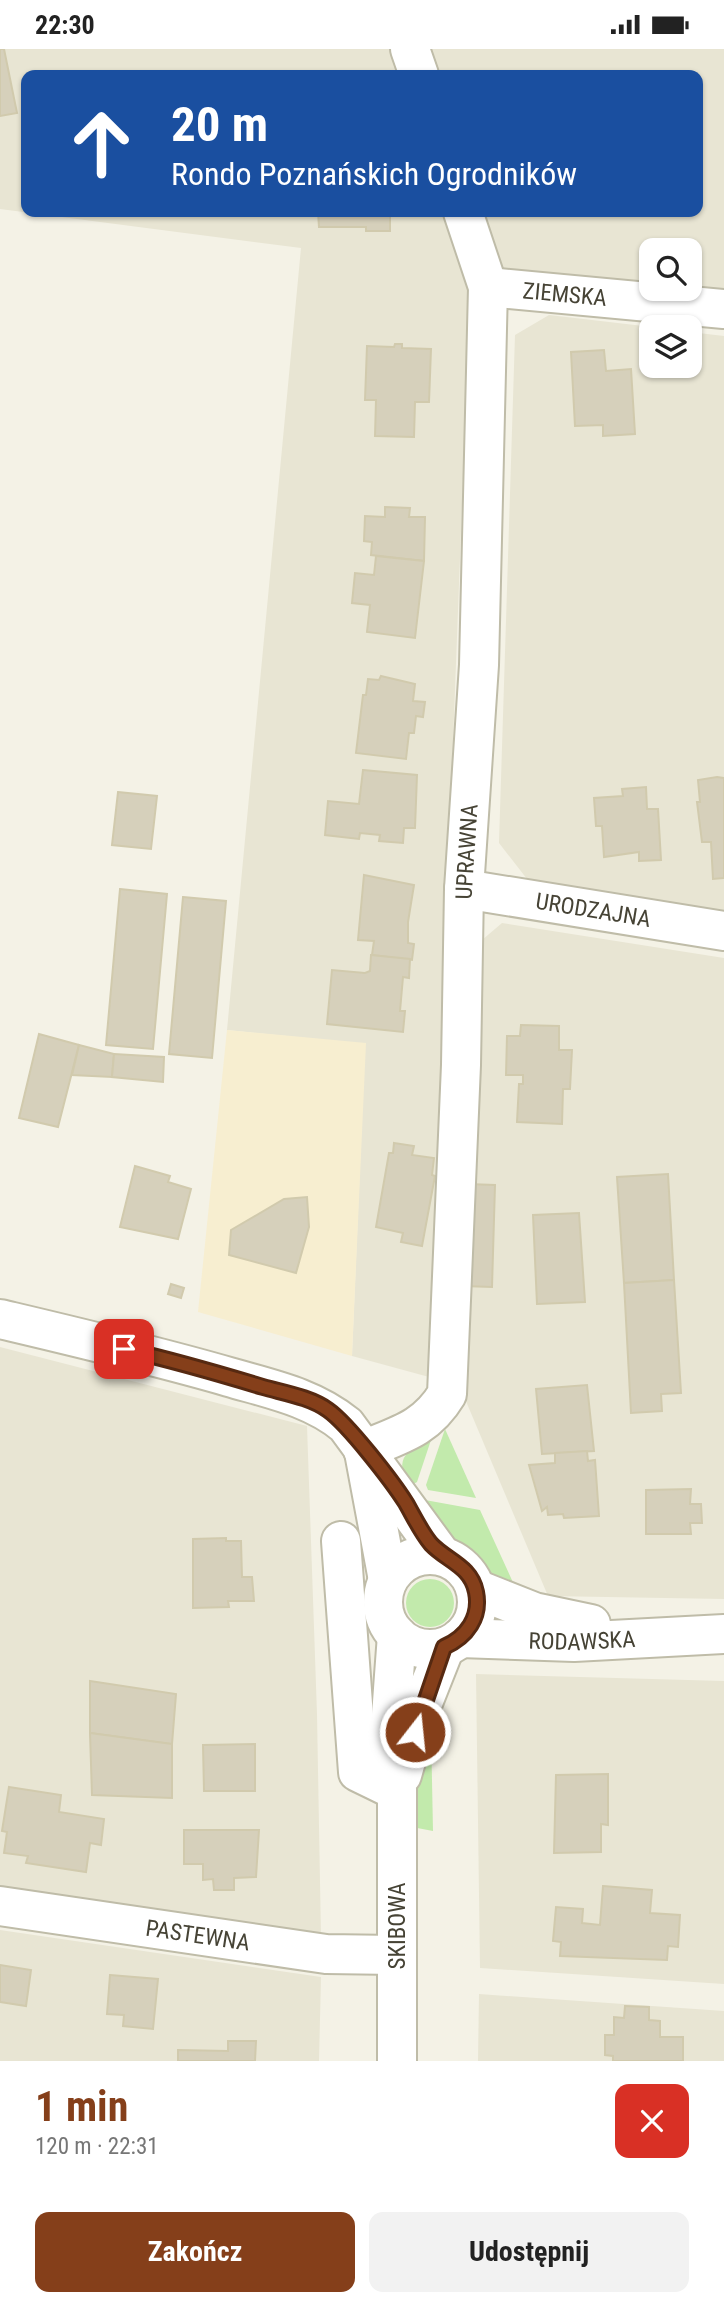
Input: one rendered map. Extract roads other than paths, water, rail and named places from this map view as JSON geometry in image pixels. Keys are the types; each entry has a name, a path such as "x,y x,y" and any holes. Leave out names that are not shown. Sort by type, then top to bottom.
{"street":[{"path":"410,49 417,70"},
{"name":"UPRAWNA","path":"363,1450 421,1425 435,1413 447,1394 461,1065 464,889 479,665 488,287 465,217"},
{"name":"ZIEMSKA","path":"488,287 724,309"},
{"name":"URODZAJNA","path":"464,889 724,931"},
{"path":"0,1319 174,1361 303,1399 326,1409 346,1425 442,1556"},
{"path":"363,1450 388,1580 383,1609 397,1635 419,1648 452,1642 475,1616 476,1590 469,1574 457,1563 442,1556 426,1554 411,1558 397,1567 388,1580"},
{"path":"341,1541 358,1772 397,1790"},
{"name":"RODAWSKA","path":"476,1590 503,1602 574,1622 715,1634"},
{"name":"RODAWSKA","path":"452,1642 574,1642 715,1634"},
{"name":"SKIBOWA","path":"397,1635 389,1743 397,1790 397,2061"},
{"name":"SKIBOWA","path":"397,1790 422,1705 452,1642"},
{"name":"PASTEWNA","path":"0,1906 326,1954 396,1955"}]}
